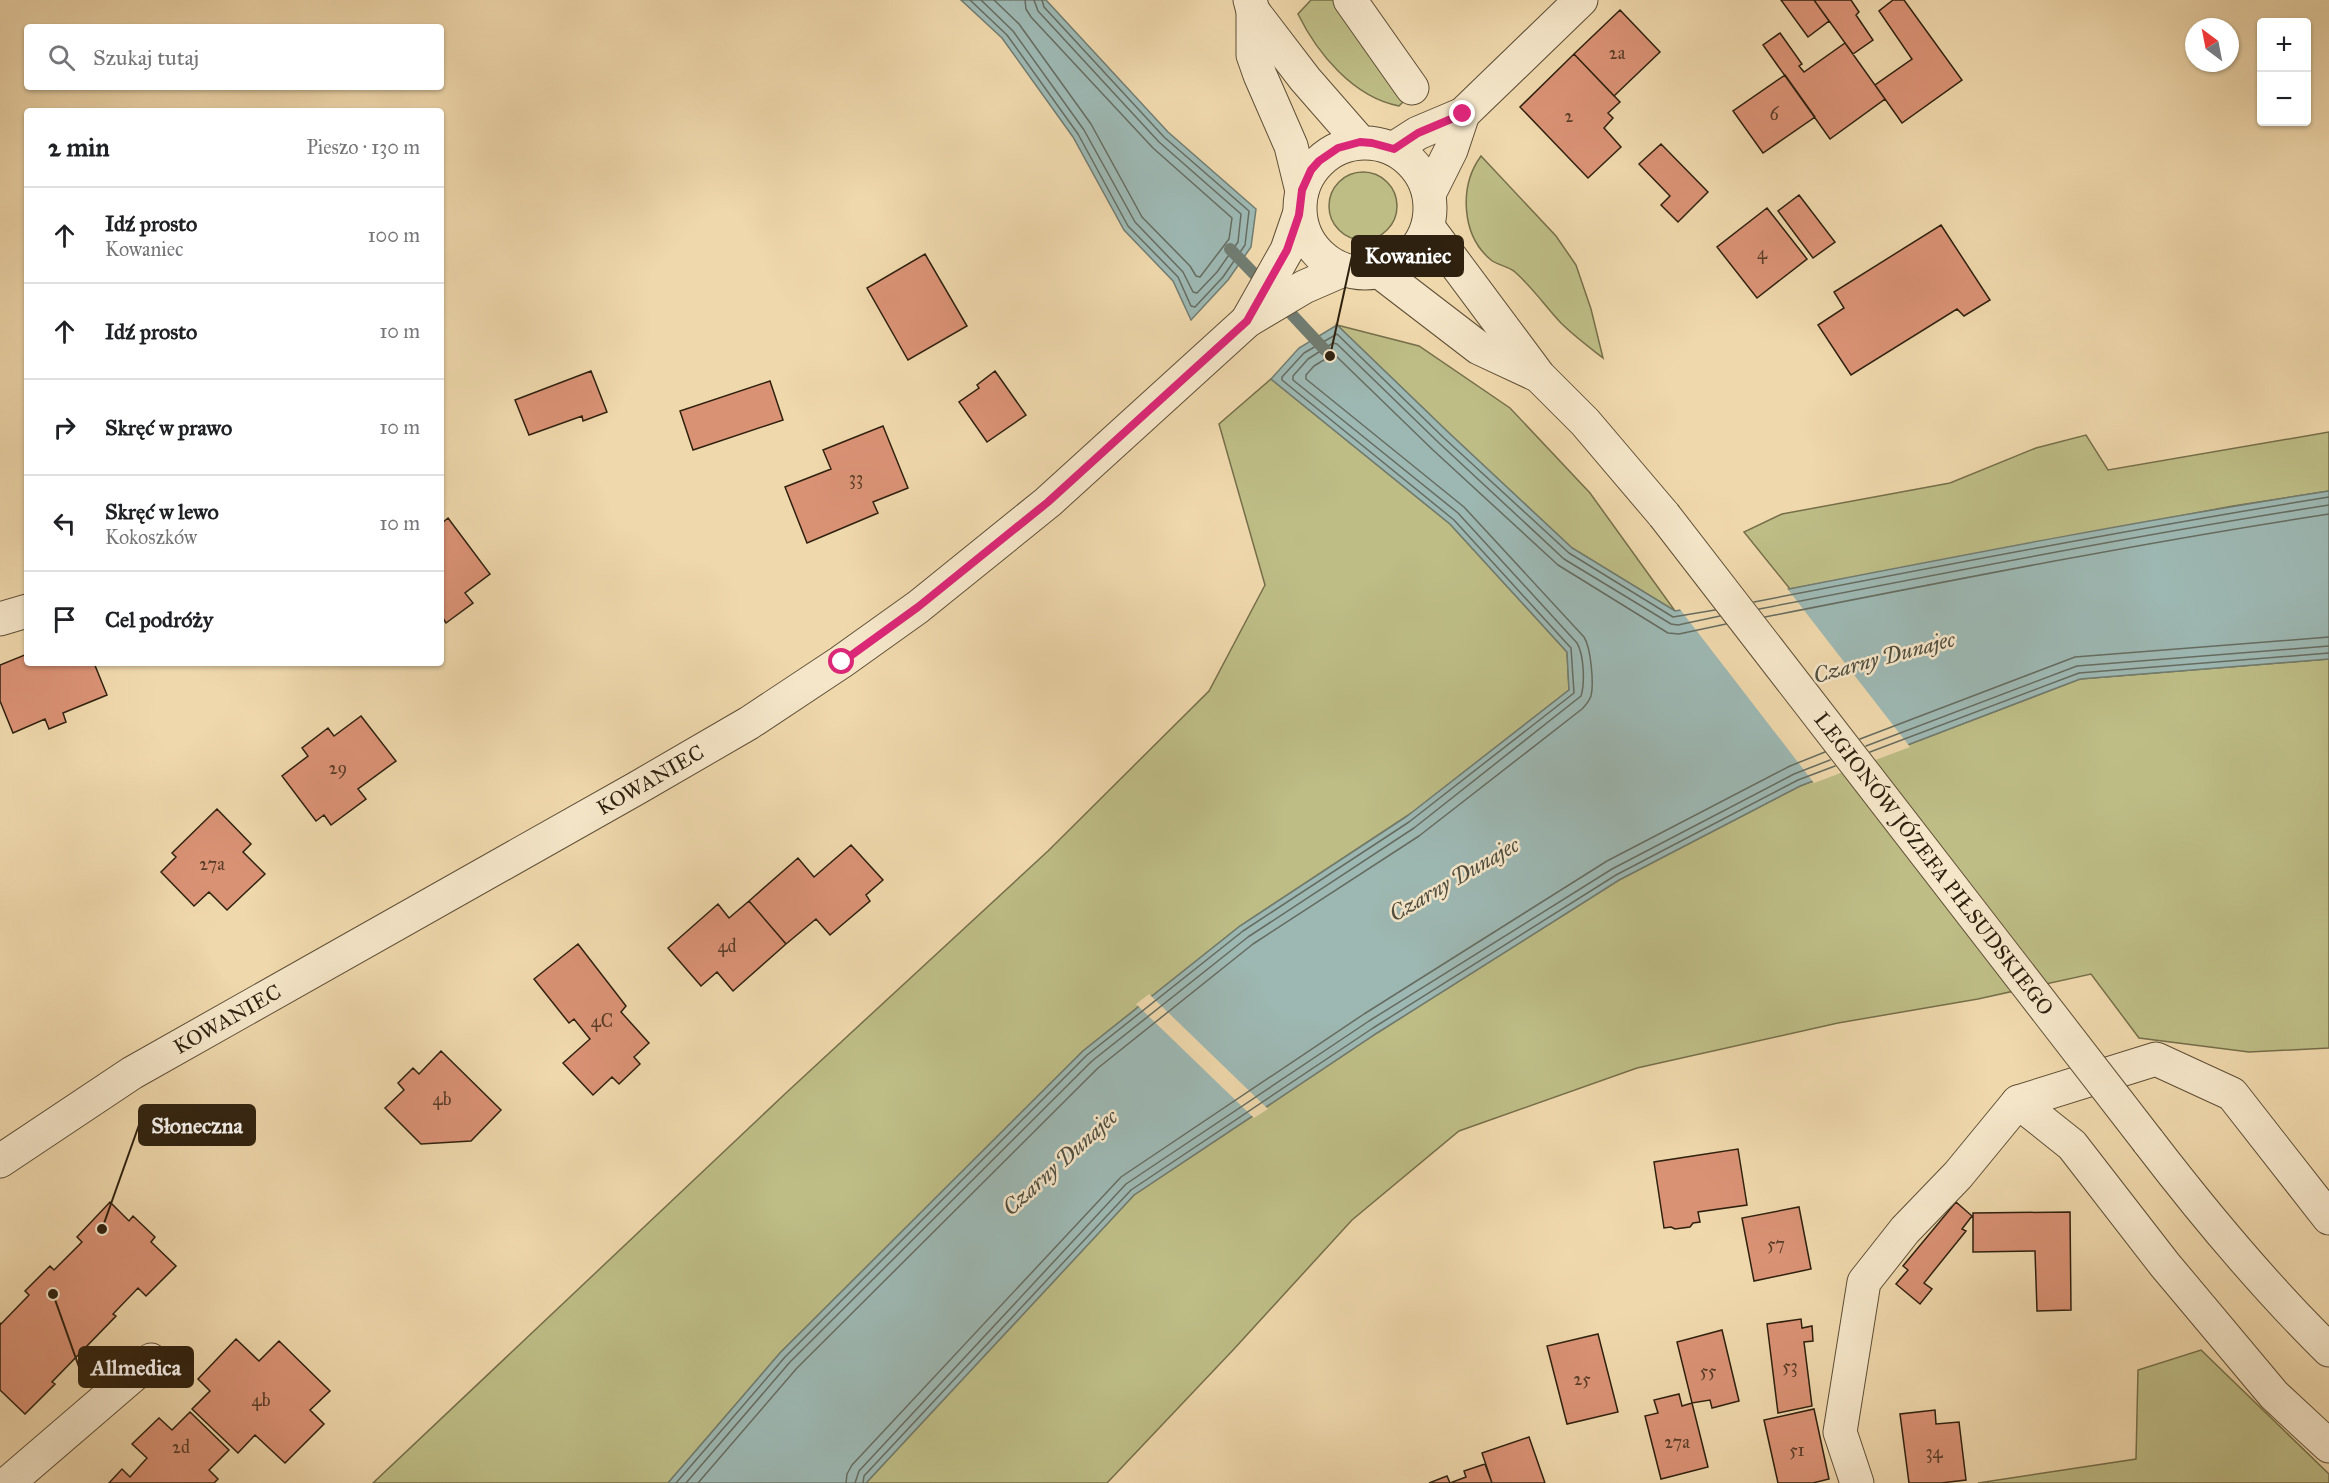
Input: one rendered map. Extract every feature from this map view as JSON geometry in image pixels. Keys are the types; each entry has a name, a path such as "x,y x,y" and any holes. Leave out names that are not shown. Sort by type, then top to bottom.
{"street":[{"path":"1350,0 1412,87"},
{"path":"1394,149 1418,133 1463,114 1581,0"},
{"path":"1260,4 1305,79 1360,142"},
{"path":"1260,4 1253,55 1291,146 1302,228 1314,249 1322,258 1343,270 1361,273 1380,272 1391,268 1410,255 1424,237 1430,216 1429,194 1417,167 1394,149 1372,143 1360,142 1338,148 1319,161 1311,170 1300,203"},
{"path":"1429,194 1451,150 1463,114"},
{"name":"KOWANIEC","path":"1247,321 1287,250 1300,203"},
{"name":"LEGIONÓW JÓZEFA PIŁSUDSKIEGO","path":"1428,227 1539,376 1585,422 1664,515 2228,1242 2270,1290 2329,1350"},
{"name":"KOWANIEC","path":"0,1161 132,1073 688,758 748,723 842,662 918,607 1014,531 1247,321 1304,287 1343,270"},
{"name":"LEGIONÓW JÓZEFA PIŁSUDSKIEGO","path":"1380,272 1479,348 1539,376"},
{"path":"0,619 24,612"},
{"path":"1857,1483 1840,1432 1864,1282 1905,1230 1958,1175 2018,1102 2156,1059 2232,1094 2329,1218"},
{"path":"2018,1102 2072,1145 2165,1265 2274,1395 2329,1446"},
{"path":"8,1483 151,1360"}],"shaded area":[{"path":"1311,0 1335,0 1404,101 1399,106 1366,93 1338,71 1326,58 1298,14"},
{"path":"1481,156 1556,236 1576,265 1591,309 1603,358 1561,323 1515,272 1491,260 1481,250 1469,224 1466,210 1469,181"},
{"path":"1356,172 1370,172 1382,177 1392,187 1397,206 1392,225 1382,235 1370,240 1356,240 1344,235 1334,225 1329,213 1329,199 1334,187 1344,177"},
{"path":"1337,325 1419,346 1510,408 1590,493 1675,611 1572,548"},
{"path":"1271,379 1450,524 1567,652 1569,690 1413,812 1240,926 1083,1051 780,1353 668,1483 373,1483 787,1092 1048,851 1209,691 1265,585 1219,424"},
{"path":"2329,432 2329,491 2233,506 1790,589 1744,532 1782,514 1950,483 2036,448 2086,435 2108,470"},
{"path":"2329,659 2329,1048 2249,1052 2139,1038 2091,974 1978,999 1838,1023 1637,1068 1459,1131 1352,1220 1107,1483 866,1483 1134,1195 1377,1033 1619,880 1800,786 2080,679"},
{"path":"2201,1350 2329,1474 2329,1483 1978,1483 2136,1459 2138,1370"}],"water":[{"path":"961,0 1046,0 1168,132 1256,209 1251,247 1228,280 1191,320 1173,281 1124,230 1073,137 1002,38"},
{"name":"Czarny Dunajec","path":"1337,325 1572,548 1675,611 2083,533 2329,491 2329,659 2080,679 1800,786 1619,880 1377,1033 1134,1195 866,1483 668,1483 780,1353 1083,1051 1240,926 1406,817 1569,690 1567,652 1450,524 1271,379 1299,348"}],"pier":[{"path":"1786,587 1910,747 1814,783 1679,608"},
{"path":"1149,994 1268,1109 1254,1118 1136,1004"}],"building":[{"path":"1781,0 1814,0 1829,21 1808,37"},
{"path":"1814,0 1851,0 1859,12 1856,15 1873,40 1853,54"},
{"path":"1893,0 1904,0 1962,80 1902,123 1875,85 1912,59 1879,11"},
{"path":"1620,10 1660,52 1614,96 1574,54"},
{"path":"1780,33 1802,64 1799,66 1804,72 1845,43 1885,99 1830,139 1763,45"},
{"path":"1574,54 1620,102 1608,113 1613,118 1604,128 1621,147 1588,178 1520,107"},
{"path":"1785,75 1815,117 1763,153 1733,111"},
{"path":"1661,144 1708,192 1678,222 1661,205 1670,196 1639,164"},
{"path":"1799,195 1835,242 1813,258 1778,211"},
{"path":"1767,208 1807,259 1757,298 1717,247"},
{"path":"1941,225 1990,300 1964,316 1957,309 1851,375 1818,325 1844,308 1834,292"},
{"path":"925,254 967,326 908,360 867,288"},
{"path":"591,371 607,412 583,421 582,416 529,435 515,400"},
{"path":"995,371 1026,415 987,442 959,402 979,388 977,385"},
{"path":"770,381 783,420 693,450 680,411"},
{"path":"883,426 908,488 873,502 878,513 807,543 785,487 831,469 823,450"},
{"path":"448,518 490,574 465,593 473,603 446,623 444,620 444,521"},
{"path":"24,655 24,666 95,666 107,695 63,713 66,722 49,729 45,719 13,733 0,701 0,665"},
{"path":"361,716 396,761 358,789 366,799 331,825 324,815 316,821 282,776 308,756 302,748 328,728 334,736"},
{"path":"217,809 251,844 243,852 265,874 227,910 209,892 194,906 161,872 176,857 172,853"},
{"path":"851,845 883,880 866,895 870,901 830,935 816,919 786,944 749,901 798,858 814,877"},
{"path":"749,901 786,944 733,991 717,972 701,986 668,948 718,904 729,918"},
{"path":"578,944 626,1006 621,1012 649,1043 634,1057 640,1064 619,1084 612,1077 593,1095 563,1063 590,1039 574,1019 569,1023 534,979"},
{"path":"441,1051 501,1110 471,1141 421,1144 385,1108 404,1090 398,1083 413,1068 419,1074"},
{"path":"1738,1149 1747,1205 1698,1212 1700,1222 1693,1223 1690,1227 1664,1228 1654,1162"},
{"path":"110,1202 129,1221 133,1216 155,1237 151,1242 176,1266 146,1296 138,1288 113,1314 116,1316 52,1382 55,1384 25,1414 0,1390 0,1323 29,1295 25,1291 50,1266 54,1270 82,1242 77,1237"},
{"path":"1956,1202 1972,1216 1962,1229 1966,1231 1924,1283 1932,1289 1920,1304 1896,1284 1908,1270 1903,1266"},
{"path":"1799,1207 1811,1269 1754,1281 1742,1218"},
{"path":"2070,1212 2071,1310 2037,1311 2035,1251 1973,1252 1973,1213"},
{"path":"1801,1319 1802,1328 1812,1326 1813,1341 1804,1342 1812,1406 1778,1413 1767,1324"},
{"path":"1722,1330 1739,1401 1712,1408 1710,1400 1692,1403 1677,1342"},
{"path":"1598,1334 1618,1412 1567,1424 1547,1346"},
{"path":"236,1339 259,1361 279,1341 330,1391 310,1410 324,1424 285,1463 255,1435 238,1453 192,1409 210,1391 198,1379"},
{"path":"1679,1394 1682,1406 1692,1403 1708,1467 1661,1479 1645,1416 1658,1413 1654,1400"},
{"path":"1814,1409 1829,1479 1813,1483 1778,1483 1764,1420"},
{"path":"1935,1410 1936,1424 1959,1422 1966,1480 1909,1483 1900,1414"},
{"path":"190,1412 229,1450 209,1470 218,1479 214,1483 109,1483 122,1469 130,1477 147,1458 132,1444 159,1418 172,1430"},
{"path":"1529,1437 1545,1483 1492,1483 1482,1453"},
{"path":"1485,1464 1492,1483 1450,1483 1466,1477 1464,1471"},
{"path":"1447,1476 1450,1483 1429,1483"}],"waterway":[{"name":"KOWANIEC","path":"1230,249 1266,286"},
{"name":"KOWANIEC","path":"1282,304 1325,350"}],"place":[{"name":"Kowaniec","path":"1330,356"},
{"name":"Słoneczna","path":"102,1229"},
{"name":"Allmedica","path":"53,1294"}],"route":[{"path":"842,662 918,607 1048,502 1247,321 1287,250 1299,215 1302,190 1311,170 1319,161 1338,148 1360,142 1394,149 1418,133 1463,114"}]}
